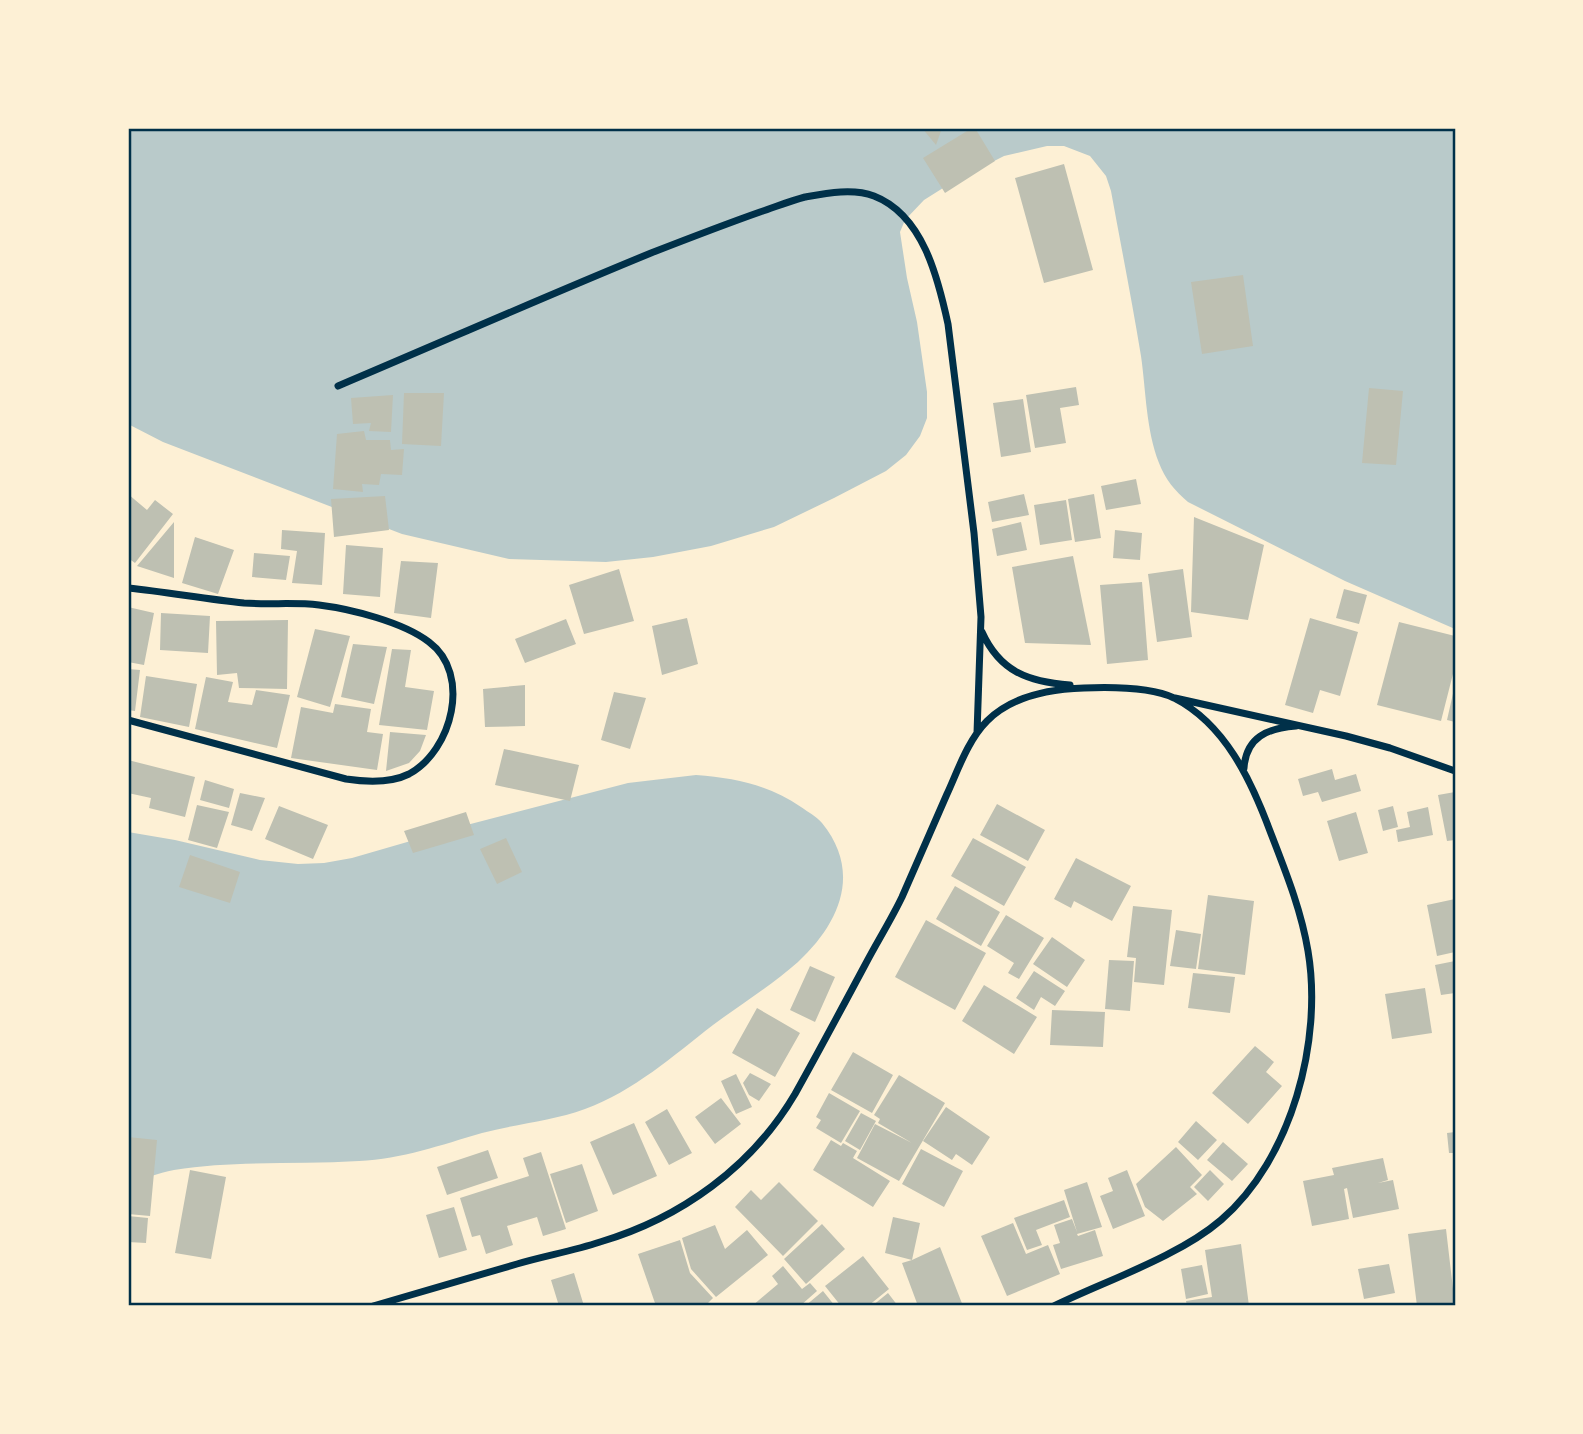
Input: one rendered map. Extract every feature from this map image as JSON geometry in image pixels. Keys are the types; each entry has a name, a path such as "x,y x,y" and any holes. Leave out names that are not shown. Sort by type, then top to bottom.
{"street":[{"path":"338,386 713,228 803,198 855,192 873,196 892,206 912,227 923,244 942,295 948,324 974,533 981,629 977,734"},
{"path":"128,588 249,603 318,605 381,620 413,632 431,643 445,660 453,686 453,706 445,730 423,764 407,775 379,781 346,779 128,720"},
{"path":"981,629 995,656 1015,672 1043,682 1141,691 1307,726 1390,748 1455,771"},
{"path":"373,1306 622,1235 690,1201 726,1176 743,1161 782,1116 795,1094 900,901 977,734 1000,710 1033,695 1052,690 1102,688"},
{"path":"1054,1306 1185,1245 1222,1220 1252,1187 1264,1168 1290,1115 1304,1070 1312,1006 1308,953 1297,903 1287,874 1243,769 1227,745 1199,716 1171,697"},
{"path":"1243,769 1248,747 1263,735 1283,727 1307,726"}],"shaded area":[{"path":"128,128 1455,128 1455,629 1345,581 1188,502 1179,494 1164,474 1151,437 1141,356 1111,191 1106,176 1090,156 1064,146 1047,146 1004,156 924,200 905,220 900,232 927,392 927,418 920,436 906,455 886,471 774,527 711,546 653,557 606,562 509,559 402,534 163,442 128,424"},
{"path":"696,775 725,778 764,788 789,799 817,818 834,841 841,860 841,896 825,931 798,962 652,1072 620,1093 585,1109 406,1154 359,1161 197,1167 168,1171 128,1183 128,832 260,860 298,864 324,863 352,858 628,783"}],"building":[{"path":"922,128 942,128 936,145"},
{"path":"975,128 995,161 945,193 923,158"},
{"path":"1064,164 1093,270 1044,283 1015,178"},
{"path":"1243,275 1253,346 1202,354 1191,282"},
{"path":"1076,387 1079,405 1060,408 1066,443 1035,448 1026,395"},
{"path":"1369,388 1403,391 1396,465 1362,463"},
{"path":"404,393 444,393 441,446 402,444"},
{"path":"393,395 391,432 369,431 371,423 353,424 351,398"},
{"path":"1023,399 1031,452 1001,457 993,403"},
{"path":"364,431 366,440 390,440 391,450 404,449 402,475 381,474 379,485 362,484 363,492 333,489 337,434"},
{"path":"1136,479 1141,504 1106,510 1101,486"},
{"path":"128,494 147,510 155,500 173,514 135,563 128,558"},
{"path":"1024,494 1029,515 992,522 988,502"},
{"path":"1094,494 1101,538 1075,542 1068,499"},
{"path":"385,496 389,530 334,537 331,499"},
{"path":"1066,500 1072,540 1040,545 1034,505"},
{"path":"1194,517 1264,545 1248,620 1191,612"},
{"path":"174,522 174,578 137,566"},
{"path":"1021,522 1027,550 997,556 992,529"},
{"path":"282,530 325,533 322,585 292,583 297,551 281,549"},
{"path":"1115,530 1142,533 1140,560 1113,558"},
{"path":"195,537 234,550 218,594 182,583"},
{"path":"346,545 383,548 380,597 343,594"},
{"path":"254,553 290,556 286,580 252,577"},
{"path":"1073,556 1091,645 1025,643 1012,567"},
{"path":"401,561 438,563 431,618 394,613"},
{"path":"619,569 634,621 584,634 569,585"},
{"path":"1183,569 1192,637 1157,642 1148,574"},
{"path":"1142,582 1148,660 1107,664 1100,585"},
{"path":"1344,589 1367,595 1359,624 1336,618"},
{"path":"128,607 154,613 144,665 128,662"},
{"path":"161,613 210,616 208,653 160,650"},
{"path":"687,618 698,664 662,675 652,626"},
{"path":"1310,618 1358,632 1340,696 1320,690 1313,713 1285,705"},
{"path":"566,619 576,644 525,663 515,639"},
{"path":"288,620 287,689 239,688 237,673 217,675 216,621"},
{"path":"1399,622 1455,636 1455,666 1441,721 1377,705"},
{"path":"315,629 350,636 330,707 297,697"},
{"path":"353,644 387,647 374,704 341,697"},
{"path":"392,649 411,650 405,687 434,691 427,730 379,725"},
{"path":"128,669 140,670 135,711 128,710"},
{"path":"146,676 197,684 189,727 140,717"},
{"path":"206,677 233,682 228,702 252,705 256,690 290,695 277,748 195,729"},
{"path":"525,685 525,726 485,727 483,689"},
{"path":"1455,689 1455,722 1447,720"},
{"path":"614,692 646,698 630,749 601,740"},
{"path":"335,704 371,709 367,732 383,734 377,770 291,758 301,707 333,713"},
{"path":"390,732 426,735 420,751 409,763 386,771"},
{"path":"504,749 579,765 570,801 495,785"},
{"path":"128,760 195,777 185,817 149,808 151,798 128,793"},
{"path":"1332,769 1335,780 1356,774 1361,791 1322,802 1318,792 1303,796 1298,779"},
{"path":"205,780 234,789 229,808 200,800"},
{"path":"1455,792 1455,840 1447,841 1438,795"},
{"path":"240,793 265,798 252,831 231,825"},
{"path":"997,804 1045,830 1028,861 980,835"},
{"path":"197,805 229,812 217,848 188,840"},
{"path":"279,806 328,825 313,859 265,839"},
{"path":"1393,806 1398,827 1383,831 1378,810"},
{"path":"1428,807 1433,835 1398,842 1396,830 1410,827 1407,812"},
{"path":"466,812 474,835 413,853 404,831"},
{"path":"1356,812 1368,853 1339,861 1327,821"},
{"path":"506,838 522,872 497,884 480,849"},
{"path":"973,838 1026,867 1004,906 951,876"},
{"path":"190,855 240,872 230,903 179,887"},
{"path":"1076,858 1131,886 1112,921 1074,901 1071,908 1054,899"},
{"path":"955,886 1000,912 981,946 936,919"},
{"path":"1208,895 1254,901 1245,975 1198,969"},
{"path":"1455,899 1455,952 1437,956 1427,905"},
{"path":"1133,906 1172,910 1164,985 1134,982 1136,958 1127,957"},
{"path":"1006,915 1044,938 1019,979 1008,973 1014,963 987,946"},
{"path":"926,920 986,953 955,1010 895,977"},
{"path":"1176,930 1201,934 1196,969 1170,966"},
{"path":"1052,937 1085,960 1067,987 1033,964"},
{"path":"1109,960 1134,961 1130,1011 1105,1009"},
{"path":"1455,961 1455,993 1441,995 1435,965"},
{"path":"810,966 835,977 815,1022 790,1010"},
{"path":"1034,971 1065,991 1055,1006 1041,997 1034,1010 1016,998"},
{"path":"1193,973 1235,977 1230,1013 1188,1008"},
{"path":"984,985 1037,1017 1014,1054 962,1021"},
{"path":"1425,988 1432,1033 1392,1039 1385,994"},
{"path":"757,1008 800,1033 775,1077 732,1053"},
{"path":"1052,1010 1105,1012 1103,1047 1050,1045"},
{"path":"1255,1046 1274,1062 1266,1072 1282,1086 1248,1124 1212,1093"},
{"path":"853,1052 893,1075 872,1113 831,1090"},
{"path":"750,1073 771,1084 759,1101 749,1095 743,1083"},
{"path":"736,1074 752,1107 736,1114 721,1081"},
{"path":"899,1075 945,1103 899,1181 857,1158 875,1124 912,1143 878,1123 880,1119 874,1115"},
{"path":"829,1093 860,1111 841,1143 816,1128 821,1120 816,1117"},
{"path":"721,1098 741,1124 715,1144 695,1117"},
{"path":"946,1107 990,1137 972,1165 956,1154 952,1160 923,1141"},
{"path":"667,1109 692,1153 669,1165 645,1122"},
{"path":"861,1113 876,1121 860,1150 845,1141"},
{"path":"1196,1121 1217,1140 1198,1160 1178,1142"},
{"path":"634,1123 657,1176 613,1195 590,1142"},
{"path":"1455,1132 1455,1153 1449,1153 1447,1133"},
{"path":"128,1137 157,1140 150,1216 128,1214"},
{"path":"831,1140 857,1151 853,1158 890,1181 873,1207 813,1170"},
{"path":"1223,1142 1248,1164 1232,1181 1207,1160"},
{"path":"1176,1147 1202,1175 1190,1187 1197,1194 1163,1221 1145,1207 1136,1184"},
{"path":"921,1149 963,1171 944,1207 902,1184"},
{"path":"488,1150 498,1178 447,1195 437,1167"},
{"path":"541,1152 566,1229 543,1236 537,1217 507,1226 513,1245 486,1254 480,1235 472,1237 460,1198 529,1176 523,1158"},
{"path":"1383,1158 1388,1180 1378,1183 1393,1180 1399,1209 1353,1218 1347,1188 1344,1189 1349,1219 1312,1226 1303,1181 1334,1175 1332,1168"},
{"path":"582,1164 598,1211 566,1223 550,1174"},
{"path":"190,1170 226,1177 211,1259 175,1253"},
{"path":"1127,1170 1145,1216 1113,1229 1100,1196 1113,1191 1108,1178"},
{"path":"1210,1170 1224,1184 1208,1201 1194,1187"},
{"path":"779,1182 818,1221 783,1256 735,1207 751,1190 761,1200"},
{"path":"1087,1182 1102,1227 1077,1234 1078,1236 1095,1230 1103,1256 1061,1269 1053,1245 1060,1243 1054,1225 1072,1219 1077,1232 1064,1190"},
{"path":"1064,1200 1070,1217 1036,1230 1042,1245 1027,1250 1014,1218"},
{"path":"454,1207 467,1250 439,1258 426,1215"},
{"path":"128,1216 148,1218 146,1243 128,1242"},
{"path":"893,1217 920,1223 912,1260 885,1253"},
{"path":"1013,1223 1026,1254 1048,1245 1060,1274 1007,1296 981,1236"},
{"path":"822,1224 845,1249 806,1284 784,1259"},
{"path":"715,1225 725,1249 747,1230 768,1255 716,1297 691,1269 682,1238"},
{"path":"1446,1229 1455,1306 1417,1306 1408,1234"},
{"path":"680,1240 690,1273 713,1298 705,1306 656,1306 638,1254"},
{"path":"1241,1244 1249,1306 1187,1306 1186,1301 1212,1297 1205,1250"},
{"path":"940,1247 963,1306 918,1306 902,1263"},
{"path":"863,1256 889,1289 868,1306 841,1306 825,1286"},
{"path":"1389,1264 1395,1293 1364,1299 1358,1269"},
{"path":"1202,1265 1208,1294 1186,1299 1181,1269"},
{"path":"783,1266 802,1289 810,1283 817,1291 800,1306 752,1306 778,1284 772,1276"},
{"path":"574,1273 584,1306 559,1306 551,1280"},
{"path":"823,1291 835,1306 805,1306"},
{"path":"888,1293 898,1306 872,1306"}]}
